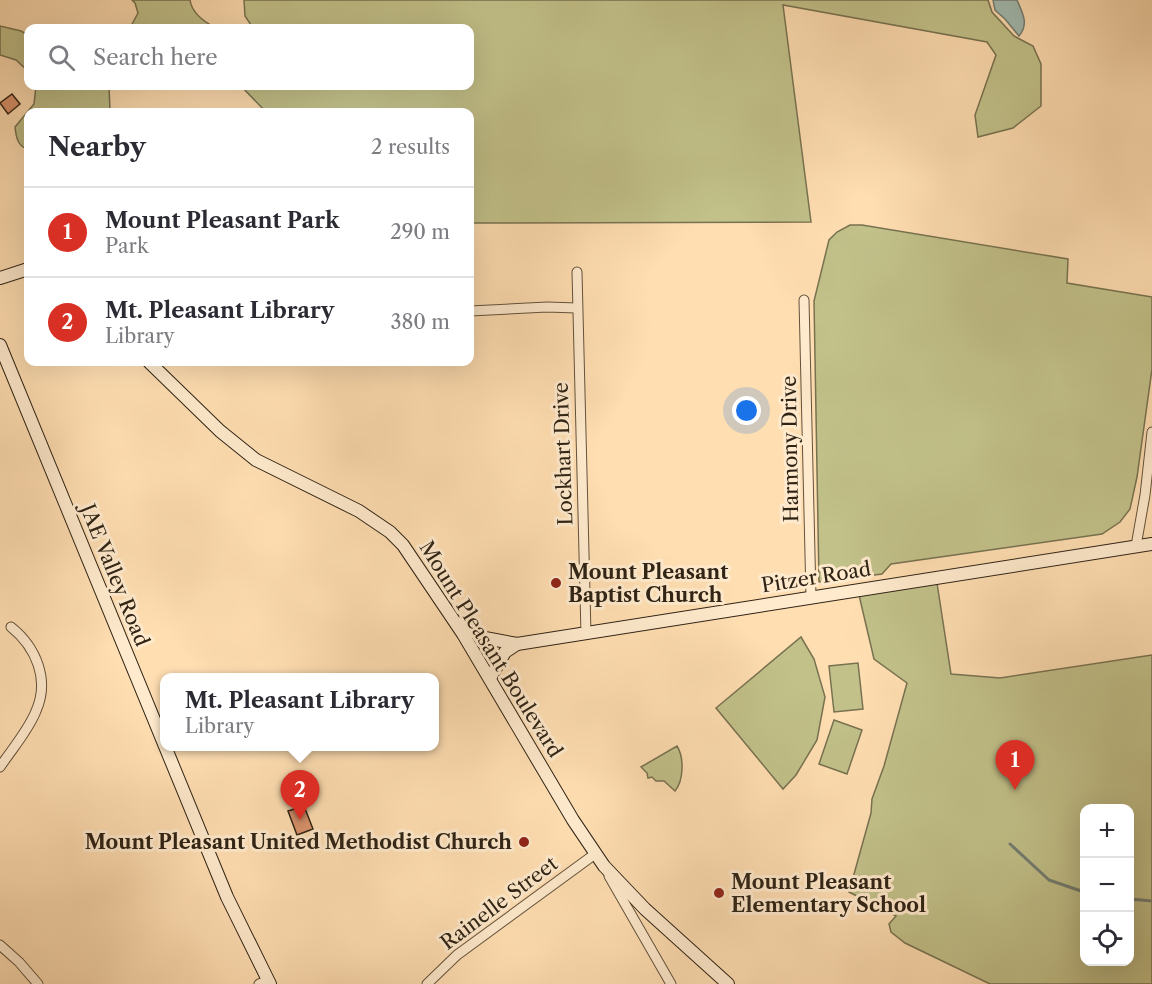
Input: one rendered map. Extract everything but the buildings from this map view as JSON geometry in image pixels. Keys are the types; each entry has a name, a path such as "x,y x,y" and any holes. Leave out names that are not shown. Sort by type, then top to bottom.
{"street":[{"path":"0,278 24,269"},
{"name":"Lockhart Drive","path":"577,272 586,634"},
{"name":"Harmony Drive","path":"804,300 811,597"},
{"path":"474,310 578,308"},
{"name":"JAE Valley Road","path":"0,345 160,735"},
{"name":"Mount Pleasant Boulevard","path":"153,366 212,424 256,460 359,511 390,532 403,545 490,678 573,820 604,866 671,984"},
{"path":"1136,546 1145,495 1152,432"},
{"name":"Pitzer Road","path":"454,621 485,638 517,644 1152,544"},
{"path":"0,767 32,720 42,689 39,666 34,653 19,634 10,627"},
{"path":"490,678 505,652 517,644"},
{"name":"JAE Valley Road","path":"167,751 266,982"},
{"name":"Rainelle Street","path":"427,984 457,955 595,854"},
{"path":"604,866 645,909 728,984"},
{"path":"0,945 38,984"}],"shaded area":[{"path":"132,0 190,0 199,17 209,24 132,24 138,13"},
{"path":"244,0 988,0 992,12 1014,36 1033,46 1041,64 1041,106 1013,128 978,137 975,115 996,55 987,42 783,5 811,222 474,223 474,108 262,108 245,90 474,90 474,24 250,24 245,16"},
{"path":"993,0 1017,0 1024,23 1019,36 995,10"},
{"path":"0,26 24,33 24,67 16,60 0,55"},
{"path":"36,90 109,90 110,108 31,108 34,104"},
{"path":"24,116 24,147 18,141 15,127"},
{"path":"850,225 862,225 1068,259 1067,283 1152,297 1152,369 1137,477 1130,509 1120,522 1102,534 891,564 882,574 819,582 814,301 829,240 837,232"},
{"path":"937,583 951,674 1000,678 1152,655 1152,984 990,984 905,943 891,932 889,924 896,916 849,892 871,813 872,799 884,766 907,683 874,659 859,595"},
{"path":"801,637 814,659 825,697 817,740 796,775 783,789 716,708"},
{"path":"858,663 863,709 834,712 829,666"},
{"path":"834,720 862,730 847,774 819,764"},
{"path":"677,746 682,768 680,781 675,791 664,781 648,778 647,773 641,767"}],"waterway":[{"path":"1010,844 1049,880 1080,891"},
{"path":"1134,899 1152,901"}],"place":[{"name":"Mount Pleasant Baptist Church","path":"556,583"},
{"name":"Mount Pleasant Park","path":"1015,790"},
{"name":"Mt. Pleasant Library","path":"300,820"},
{"name":"Mount Pleasant United Methodist Church","path":"524,842"},
{"name":"Mount Pleasant Elementary School","path":"719,893"}]}
